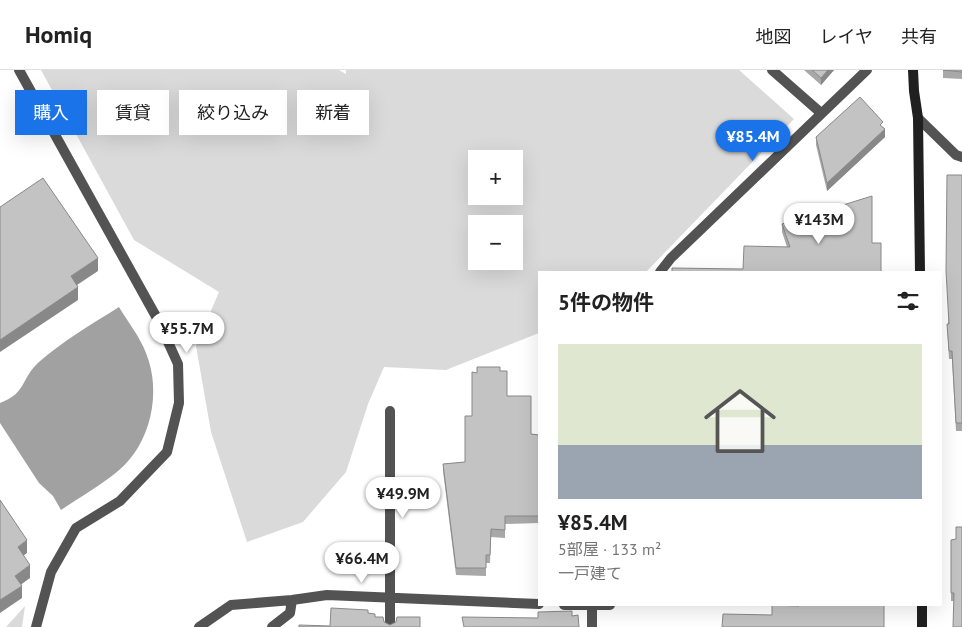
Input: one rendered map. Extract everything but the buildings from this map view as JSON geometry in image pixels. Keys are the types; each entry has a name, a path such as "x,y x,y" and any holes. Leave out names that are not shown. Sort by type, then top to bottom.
{"street":[{"path":"19,70 158,320 178,364 179,402 167,452 120,502 76,528 51,572 36,627"},
{"path":"772,70 821,113"},
{"path":"661,271 672,258 867,70"},
{"path":"913,70 918,118 920,271"},
{"path":"918,118 956,155 962,157"},
{"path":"390,412 390,627"},
{"path":"199,627 232,605 327,595 538,604"},
{"path":"272,627 290,613 292,600"},
{"path":"592,606 592,627"},
{"path":"922,606 922,627"}],"shaded area":[{"path":"41,70 339,70 346,74 346,70 739,70 794,119 647,271 538,271 538,333 446,370 384,367 368,404 346,472 303,522 247,542 211,432 196,346 219,292 134,240 77,135 87,135 87,90 52,90"},
{"path":"119,307 141,341 151,368 153,400 146,432 139,447 118,471 61,510 53,496 39,483 0,423 0,403 15,395 33,368 48,354"},
{"path":"25,606 22,627 6,627"}]}
